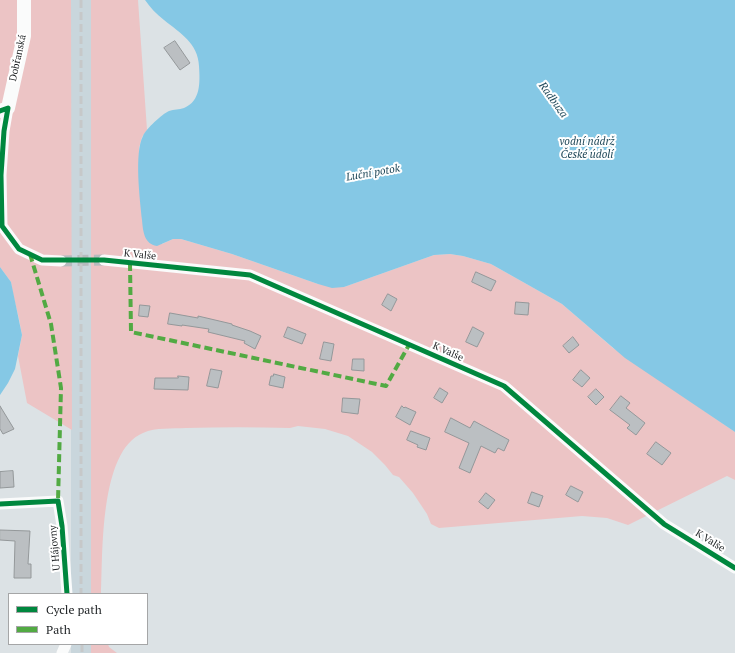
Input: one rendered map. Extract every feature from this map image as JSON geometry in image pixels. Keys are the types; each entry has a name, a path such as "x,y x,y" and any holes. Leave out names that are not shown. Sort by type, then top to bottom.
{"street":[{"name":"Dobřanská","path":"4,109 24,36 24,0"},
{"path":"4,109 1,174 2,226 19,249 42,260 61,261"},
{"name":"K Valše","path":"104,260 250,275 504,386 664,524 735,568"},
{"name":"U Hájovny","path":"0,504 58,501 62,526 67,593"}],"shaded area":[{"path":"0,0 71,0 72,430 27,403 18,356 22,335 19,319 11,282 0,267"},
{"path":"71,0 91,0 91,593 71,593"},
{"path":"91,0 138,0 147,130 142,137 139,148 139,190 162,244 173,239 181,239 232,254 318,284 344,287 434,255 450,254 463,256 491,264 562,304 613,348 735,432 735,480 727,476 628,525 607,518 582,516 439,528 431,524 427,514 413,493 399,477 393,475 372,452 348,436 325,429 298,426 290,428 212,427 148,431 129,443 118,460 111,481 106,505 102,554 101,593 91,593"},
{"path":"71,645 91,645 91,653 71,653"},
{"path":"91,645 108,645 117,653 91,653"}],"water":[{"name":"vodní nádrž České údolí","path":"145,0 735,0 735,432 625,358 562,304 491,264 463,256 450,254 434,255 344,287 332,288 232,254 181,239 173,239 157,246 149,243 145,236 142,224 138,177 140,144 147,130 162,115 169,111 184,108 194,101 199,84 199,66 198,58 192,45 182,34 161,18"},
{"path":"0,267 11,282 22,335 15,369 0,395"}],"building":[{"path":"175,41 190,63 180,70 164,48"},
{"path":"476,272 496,281 491,291 472,282"},
{"path":"388,294 397,299 391,311 382,305"},
{"path":"516,302 529,303 528,315 515,314"},
{"path":"140,305 150,306 148,317 139,316"},
{"path":"170,313 198,318 198,316 232,324 261,336 255,349 244,343 245,341 208,332 209,329 168,324"},
{"path":"288,327 306,334 302,344 284,337"},
{"path":"473,327 484,333 477,347 466,342"},
{"path":"573,337 579,345 569,353 563,346"},
{"path":"324,342 334,344 331,361 320,359"},
{"path":"353,359 364,359 364,371 352,370"},
{"path":"211,369 222,371 218,388 207,386"},
{"path":"581,370 590,378 582,387 573,380"},
{"path":"274,374 285,377 283,388 269,385 271,376"},
{"path":"178,376 189,377 188,390 154,389 155,378 178,378"},
{"path":"440,388 448,393 442,403 434,398"},
{"path":"596,389 604,397 596,405 588,397"},
{"path":"621,396 630,403 626,408 645,423 636,435 627,428 630,425 610,410"},
{"path":"343,398 360,399 358,414 342,412"},
{"path":"0,406 14,429 3,434 0,429"},
{"path":"402,406 416,412 410,425 396,417"},
{"path":"451,418 470,428 474,421 509,440 504,451 498,448 495,453 481,446 470,473 459,468 469,443 445,432"},
{"path":"411,431 430,438 426,450 417,447 418,445 407,440"},
{"path":"656,442 671,453 662,465 647,454"},
{"path":"13,471 14,487 0,488 0,472"},
{"path":"571,486 583,492 578,502 566,495"},
{"path":"532,492 543,496 539,507 528,503"},
{"path":"486,493 495,500 488,509 479,502"},
{"path":"0,530 30,531 28,564 31,564 31,578 14,578 15,541 0,540"}],"tunnel":[{"path":"61,261 104,260"}],"railway":[{"path":"81,0 81,593"},
{"path":"82,645 82,653"}],"marked path":[{"path":"30,254 51,324 61,388 58,501"},
{"path":"130,263 131,332 386,386 409,345"}],"cycle path":[{"path":"0,111 8,108 4,131 1,175 2,226 19,249 42,260 104,260 250,275 504,386 664,524 735,568"},
{"path":"0,504 58,501 62,526 67,593"}],"water label":[{"name":"Radbuza","path":"553,100"},
{"name":"Luční potok","path":"373,173"}]}
